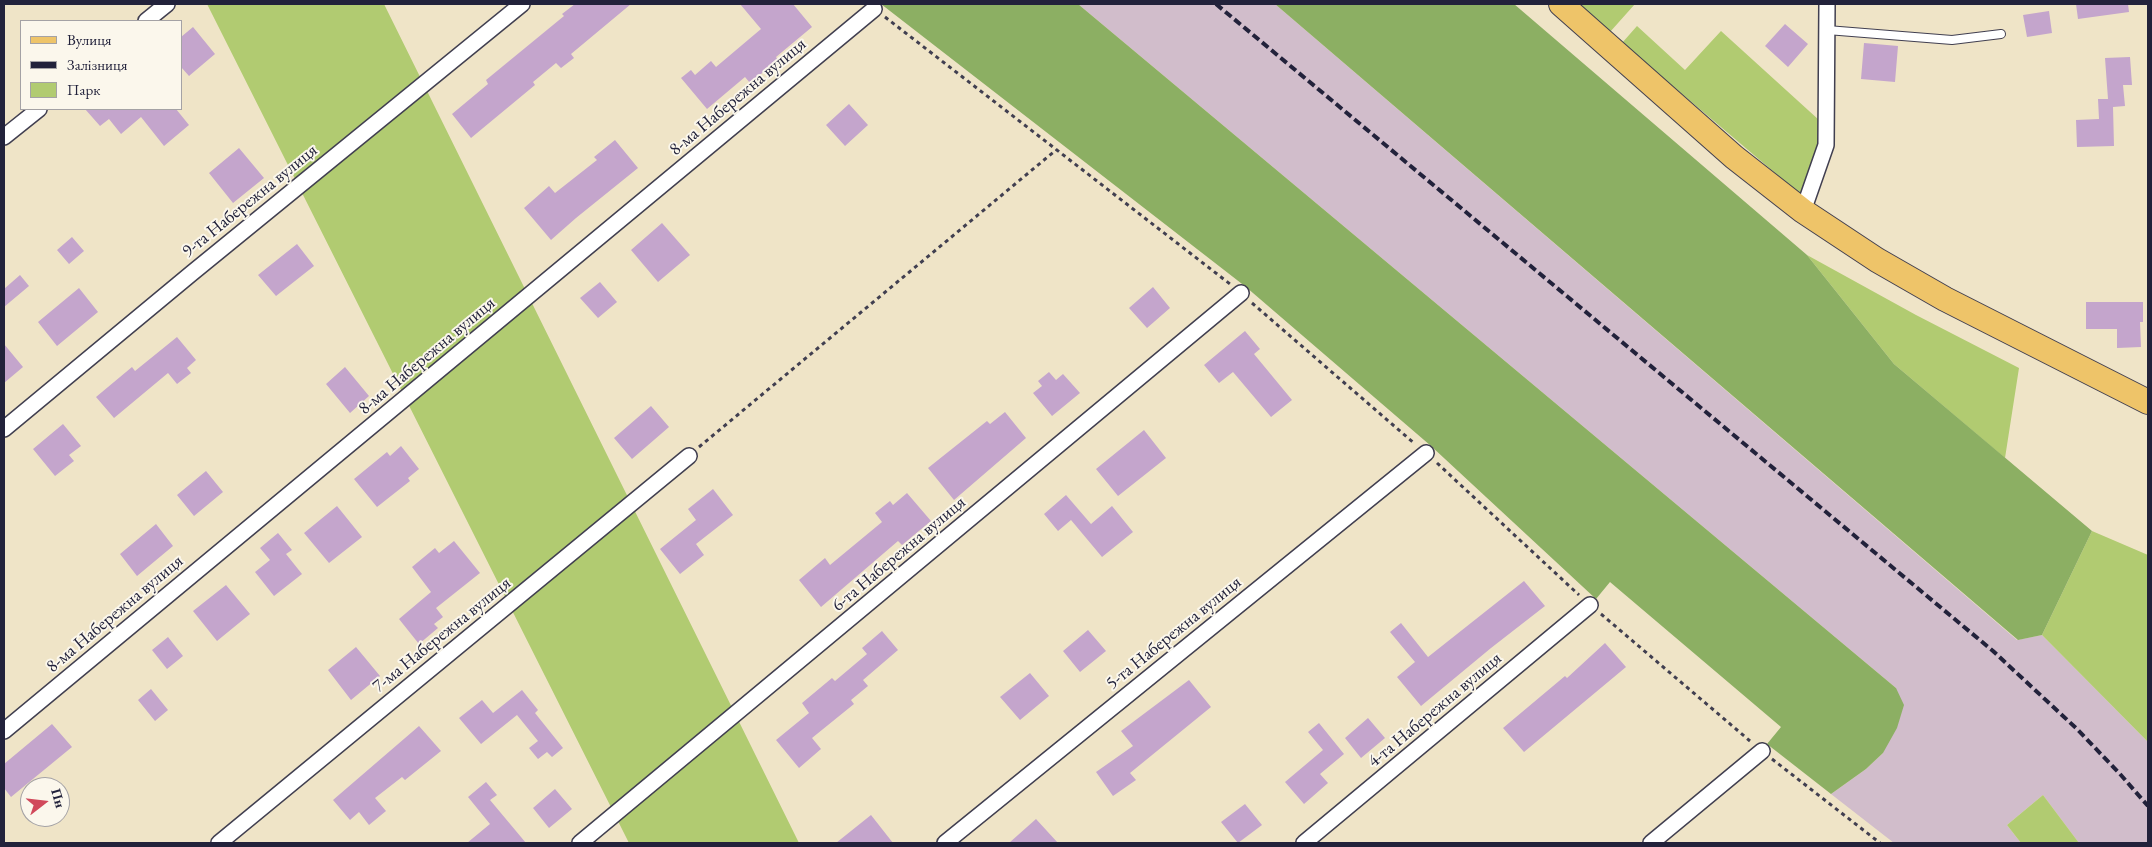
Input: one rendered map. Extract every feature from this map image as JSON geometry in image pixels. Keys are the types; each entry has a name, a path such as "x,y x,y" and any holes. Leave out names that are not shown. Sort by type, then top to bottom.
{"main road":[{"path":"1561,4 1734,157 1803,210 1877,260 1945,299 2148,402"}],"street":[{"path":"147,20 168,4"},
{"name":"9-та Набережна вулиця","path":"4,429 522,4"},
{"path":"1803,210 1826,145 1827,4"},
{"name":"8-ма Набережна вулиця","path":"4,731 874,9"},
{"path":"4,137 38,110"},
{"name":"6-та Набережна вулиця","path":"580,843 1241,293"},
{"name":"5-та Набережна вулиця","path":"945,843 1426,453"},
{"name":"7-ма Набережна вулиця","path":"219,843 689,456"},
{"name":"4-та Набережна вулиця","path":"1304,843 1590,605"},
{"path":"1651,843 1762,751"}],"lane":[{"path":"1827,30 1952,40 2001,34"}],"path":[{"path":"874,9 1241,293 1426,453 1590,605 1762,751 1880,843"},
{"path":"689,456 1056,150"}],"shaded area":[{"path":"1078,4 1275,4 2017,640 2042,635 2148,742 2148,843 2079,843 2043,795 2007,825 2021,843 1894,843 1831,794 1866,769 1883,753 1896,688"}],"green space":[{"path":"207,4 384,4 799,843 629,843"},
{"path":"881,4 1078,4 1896,688 1904,705 1897,728 1883,753 1866,769 1831,794 1767,744 1781,727 1610,582 1596,599 1431,446 1246,287"},
{"path":"1275,4 1514,4 1807,255 1894,364 2092,531 2042,635 2018,640"},
{"path":"1577,4 1635,4 1610,32"},
{"path":"1637,26 1685,70 1721,31 1819,120 1818,144 1801,195 1622,43"},
{"path":"1807,255 1916,315 2019,368 2005,458 1894,364"},
{"path":"2092,531 2148,555 2148,742 2042,635"},
{"path":"2043,795 2079,843 2021,843 2007,825"}],"building":[{"path":"575,4 631,4 571,54 574,58 561,68 556,63 533,82 535,85 471,138 452,114 488,84 486,80 564,16 562,14"},
{"path":"740,4 793,4 812,27 776,57 778,60 750,83 745,77 707,109 681,78 691,70 695,75 711,61 716,67 761,29"},
{"path":"2076,4 2128,4 2129,12 2078,19"},
{"path":"2049,11 2052,33 2027,37 2023,15"},
{"path":"1785,24 1808,44 1788,67 1765,46"},
{"path":"193,27 215,54 189,76 182,68 182,36"},
{"path":"1864,43 1898,46 1895,82 1861,79"},
{"path":"2130,57 2132,85 2123,85 2125,106 2113,107 2114,146 2077,147 2076,120 2099,119 2098,99 2108,99 2105,58"},
{"path":"849,104 868,125 845,146 826,125"},
{"path":"86,110 177,110 189,125 164,146 141,117 121,134 109,119 100,126"},
{"path":"615,140 638,168 551,240 524,208 549,186 555,193 597,160 594,157"},
{"path":"239,148 264,178 233,203 209,173"},
{"path":"662,223 690,255 658,282 631,250"},
{"path":"72,237 84,251 69,264 57,250"},
{"path":"297,244 314,266 276,296 258,275"},
{"path":"20,275 29,286 4,307 4,289"},
{"path":"600,282 617,302 598,318 580,298"},
{"path":"1153,287 1170,308 1147,328 1129,308"},
{"path":"79,288 98,312 57,346 38,322"},
{"path":"2086,302 2143,302 2143,322 2140,322 2141,347 2117,348 2117,329 2086,329"},
{"path":"1245,331 1260,349 1254,354 1292,400 1271,417 1233,372 1219,383 1204,365"},
{"path":"177,337 196,360 187,368 191,373 177,384 168,373 114,418 96,397 132,367 135,371"},
{"path":"4,344 23,367 4,383"},
{"path":"345,367 369,396 350,413 326,384"},
{"path":"1049,372 1056,380 1063,374 1080,393 1052,416 1033,393 1042,386 1038,381"},
{"path":"651,406 669,427 632,459 614,438"},
{"path":"1005,412 1026,438 954,500 928,468 987,421 990,424"},
{"path":"63,424 81,446 69,455 74,461 55,476 33,449"},
{"path":"1144,430 1166,458 1118,496 1096,469"},
{"path":"401,446 419,469 408,478 410,481 377,507 354,479 387,452 390,456"},
{"path":"206,471 223,492 194,516 177,495"},
{"path":"713,489 733,515 696,544 704,555 680,574 660,549 696,520 688,509"},
{"path":"907,493 931,521 902,545 898,541 821,607 799,580 825,558 830,565 882,522 875,513 890,501 893,505"},
{"path":"1066,495 1091,524 1112,506 1133,532 1102,557 1071,520 1058,531 1044,514"},
{"path":"337,506 362,537 329,563 304,533"},
{"path":"156,524 173,546 137,576 120,554"},
{"path":"278,533 292,550 286,554 302,574 274,596 255,572 270,560 260,548"},
{"path":"454,541 480,573 436,608 443,617 434,624 438,628 419,644 399,619 431,592 412,567 435,548 439,553"},
{"path":"1524,581 1545,606 1421,706 1397,677 1415,662 1390,632 1401,623 1428,657"},
{"path":"226,585 250,614 217,641 193,611"},
{"path":"1088,630 1106,651 1080,672 1063,651"},
{"path":"882,631 898,650 863,680 868,686 851,700 854,704 812,738 821,749 799,768 776,740 809,713 802,703 832,678 835,681 867,654 862,648"},
{"path":"168,637 183,656 167,669 152,650"},
{"path":"1605,643 1626,667 1524,752 1503,728 1565,676 1567,678"},
{"path":"356,647 380,676 351,700 328,670"},
{"path":"1030,673 1049,696 1020,720 1000,697"},
{"path":"1189,680 1211,707 1130,773 1136,780 1113,796 1096,772 1133,746 1121,731"},
{"path":"151,689 168,710 155,721 138,700"},
{"path":"522,690 538,710 535,713 563,748 552,757 547,752 538,759 529,748 538,741 517,715 481,744 459,718 482,700 493,713"},
{"path":"1368,718 1385,738 1361,758 1345,738"},
{"path":"1319,723 1344,754 1320,774 1328,783 1304,804 1285,782 1323,750 1308,732"},
{"path":"52,724 72,747 35,777 20,777 20,790 11,797 4,788 4,764"},
{"path":"419,726 441,751 405,780 402,777 375,798 386,811 369,825 359,812 350,820 333,800"},
{"path":"486,782 497,795 490,800 526,843 467,843 490,824 468,797"},
{"path":"555,789 572,809 549,828 533,808"},
{"path":"1245,804 1262,825 1238,843 1221,822"},
{"path":"871,815 893,843 836,843"},
{"path":"1036,819 1058,843 1009,843"}],"railway":[{"path":"1216,4 1993,651 2077,729 2148,806"}]}
